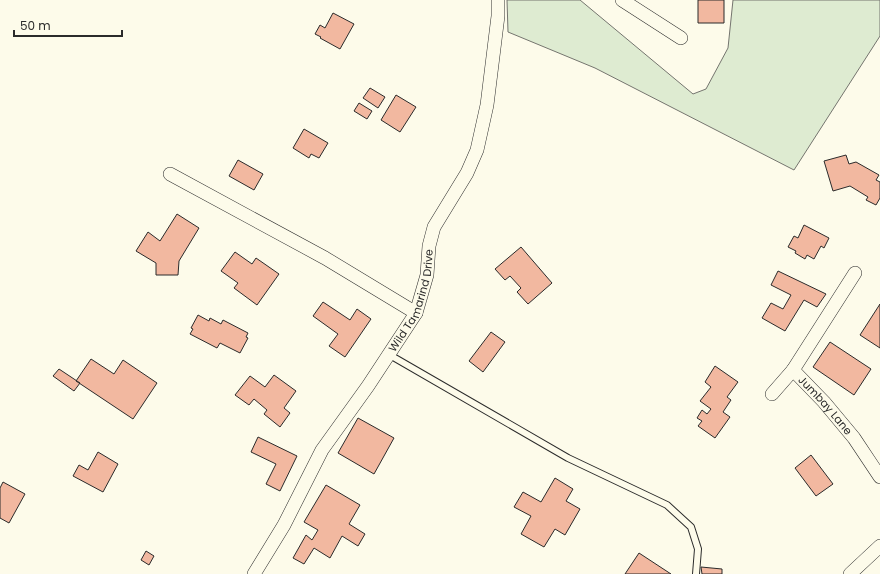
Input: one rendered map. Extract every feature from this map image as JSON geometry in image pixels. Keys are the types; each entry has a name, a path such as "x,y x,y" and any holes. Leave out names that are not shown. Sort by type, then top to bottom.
{"street":[{"name":"Wild Tamarind Drive","path":"254,574 284,526 322,450 368,386 416,313 427,276 429,246 434,227 467,173 478,143 487,105 498,16 498,0"},
{"path":"622,0 681,38"},
{"path":"170,174 326,258 416,313"},
{"name":"Jumbay Lane","path":"855,272 793,370 824,402 854,438 880,477"},
{"path":"772,394 793,370"},
{"path":"850,574 880,546"}],"lane":[{"path":"388,354 568,458 667,504 691,527 698,549 696,574"}],"green space":[{"path":"507,0 580,0 693,94 706,89 728,48 733,0 880,0 880,36 794,170 595,68 508,32"}],"building":[{"path":"698,0 724,0 724,23 698,23"},
{"path":"333,13 354,24 340,49 315,34 320,25 325,28"},
{"path":"370,88 385,97 378,108 363,98"},
{"path":"396,95 416,107 400,132 381,120"},
{"path":"359,103 372,111 367,119 354,111"},
{"path":"304,129 328,143 319,158 311,154 309,158 293,148"},
{"path":"846,155 849,164 856,162 879,175 876,180 880,182 880,198 876,205 866,200 868,197 850,186 833,191 824,161"},
{"path":"238,160 263,174 254,190 229,176"},
{"path":"177,214 199,228 179,261 178,275 156,275 156,263 136,251 148,232 160,241"},
{"path":"804,225 829,238 824,248 821,246 814,259 807,255 805,259 795,253 796,251 788,247 794,236 798,238"},
{"path":"521,247 552,283 528,304 517,292 521,288 510,276 505,280 495,269"},
{"path":"235,252 252,264 256,258 279,274 257,305 234,288 238,283 221,271"},
{"path":"778,271 826,294 817,307 804,300 785,331 762,318 771,303 783,309 791,295 771,285"},
{"path":"323,302 350,320 357,309 371,319 345,357 329,346 338,334 313,316"},
{"path":"880,304 880,348 860,335"},
{"path":"198,315 209,321 210,318 221,324 223,320 248,333 246,337 248,338 240,353 220,343 217,348 190,334 193,329 191,328"},
{"path":"491,332 505,342 483,372 469,361"},
{"path":"830,342 871,369 854,395 813,367"},
{"path":"91,359 114,374 123,360 157,383 133,419 76,381"},
{"path":"715,366 738,382 727,397 731,400 723,412 730,417 715,438 698,426 702,421 697,418 702,410 707,414 711,409 700,401 711,387 705,382"},
{"path":"59,369 80,383 74,391 53,376"},
{"path":"274,375 296,391 284,408 290,413 280,427 264,414 267,410 254,399 249,405 235,395 250,376 265,387"},
{"path":"358,418 394,438 374,474 338,453"},
{"path":"258,437 297,456 280,491 266,484 276,464 251,452"},
{"path":"98,452 118,464 103,492 73,476 79,465 88,470"},
{"path":"811,455 833,484 816,496 795,468"},
{"path":"555,478 573,489 566,501 580,509 565,535 555,529 544,547 521,534 531,516 514,507 523,492 541,502"},
{"path":"3,482 25,494 9,523 0,518 0,488"},
{"path":"326,485 360,505 349,524 365,534 358,546 342,536 330,558 314,548 304,564 293,558 306,535 312,540 318,530 304,522"},
{"path":"146,551 154,556 149,565 141,560"},
{"path":"639,553 671,574 625,574"},
{"path":"701,567 722,569 722,574 702,574"}]}
